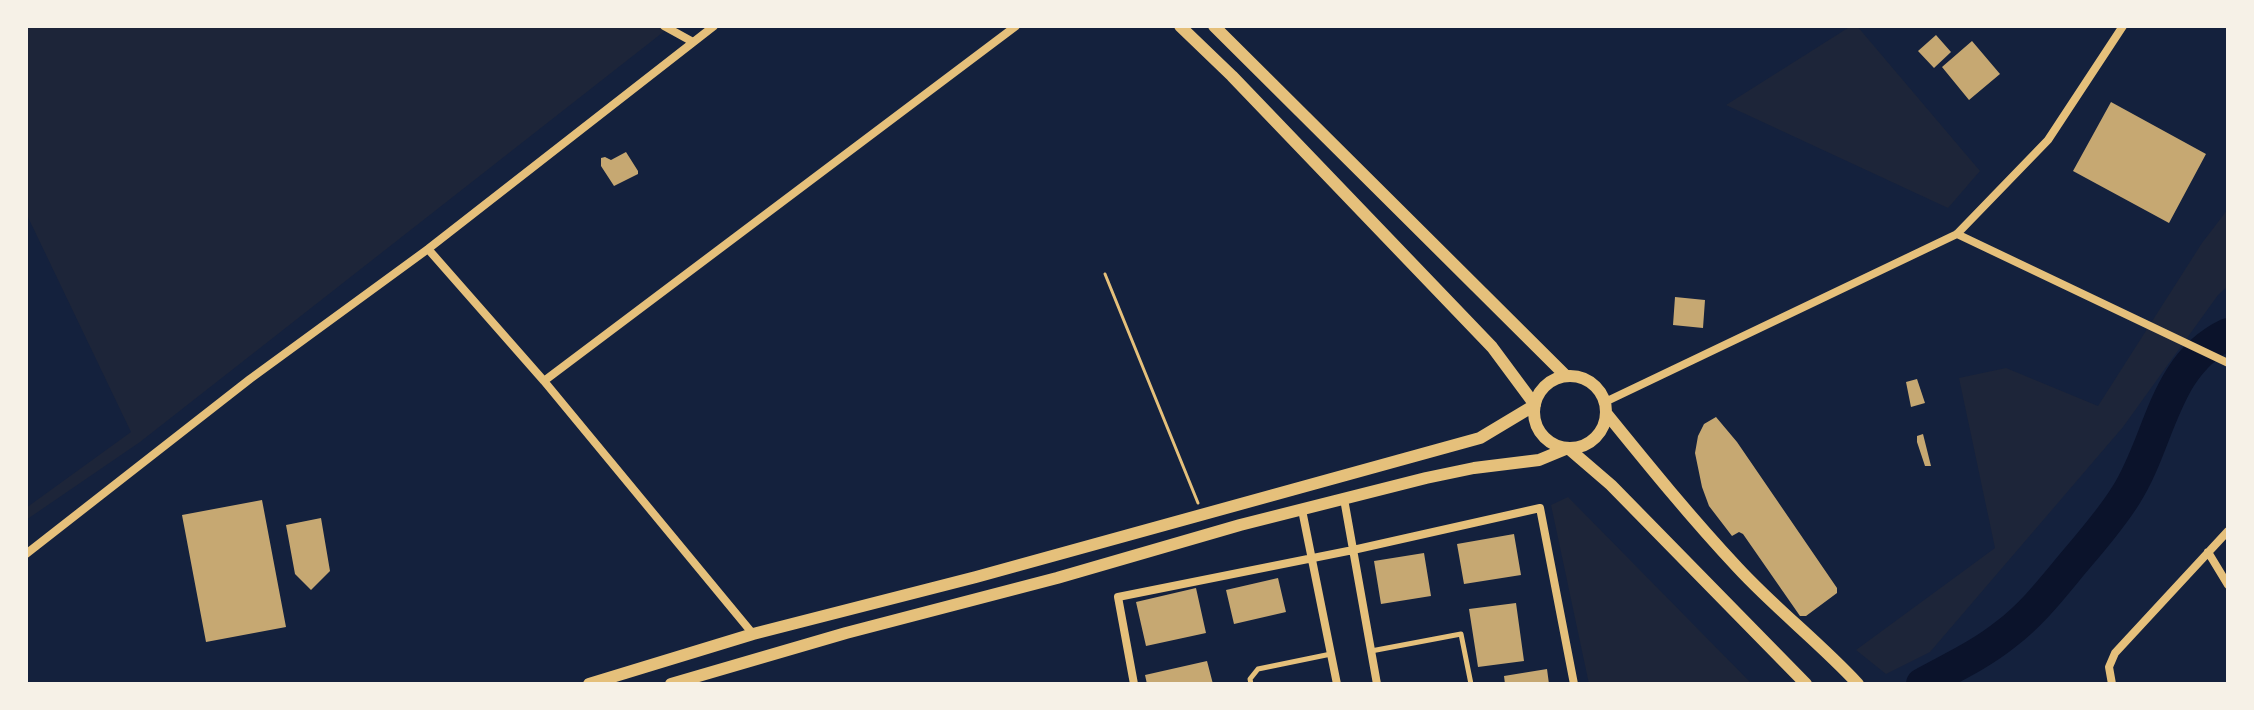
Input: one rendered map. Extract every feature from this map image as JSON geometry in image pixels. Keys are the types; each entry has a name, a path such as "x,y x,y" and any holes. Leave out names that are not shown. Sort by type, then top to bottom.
{"street":[{"path":"664,26 693,42"},
{"path":"26,554 250,379 428,249 714,26"},
{"path":"544,381 1016,26"},
{"path":"1180,26 1232,76 1492,347 1535,405"},
{"path":"1214,26 1566,376"},
{"path":"671,684 1240,525 1474,468 1539,460 1590,442 1598,435 1605,408 1957,234 2048,140 2123,26"},
{"path":"1957,234 2228,363"},
{"path":"428,249 544,381 753,634"},
{"path":"1806,684 1611,485 1568,448 1556,446 1540,432 1535,420 1535,405 1544,386 1566,376 1579,377 1599,390 1605,408 1673,495 1740,571 1858,684"},
{"path":"589,684 753,634 976,577 1480,438 1535,405"},
{"path":"1344,499 1377,684"},
{"path":"1134,684 1118,597 1353,550 1540,508 1574,684"},
{"path":"1302,510 1337,684"},
{"path":"2112,684 2109,667 2115,653 2228,531"},
{"path":"2208,552 2228,585"}],"lane":[{"path":"1371,651 1461,634 1471,684"},
{"path":"1251,684 1250,679 1258,669 1331,654"}],"path":[{"path":"1105,274 1202,514"}],"shaded area":[{"path":"26,26 671,26 140,442 26,520 26,508 131,432 26,213"},
{"path":"1851,26 1857,26 1980,171 1948,208 1726,105"},
{"path":"2228,209 2228,286 2218,295 2123,427 1930,652 1886,674 1856,650 1995,548 1959,378 2006,368 2098,406 2202,243"},
{"path":"1568,497 1752,684 1589,684 1551,505"}],"building":[{"path":"1936,35 1951,52 1934,68 1918,51"},
{"path":"1972,41 2000,74 1969,100 1942,67"},
{"path":"2111,102 2206,154 2169,223 2073,171"},
{"path":"626,152 638,174 614,186 601,166 601,158 611,160"},
{"path":"1675,297 1705,300 1703,328 1673,325"},
{"path":"1917,379 1925,403 1911,407 1906,382"},
{"path":"1716,417 1737,442 1837,588 1837,593 1806,616 1800,616 1743,534 1739,532 1732,536 1709,506 1695,453 1704,424"},
{"path":"1923,434 1931,466 1925,466 1917,442 1917,436"},
{"path":"262,500 286,627 206,642 182,515"},
{"path":"321,518 330,571 311,590 295,574 286,525"},
{"path":"1514,534 1521,575 1464,584 1457,544"},
{"path":"1424,553 1431,596 1381,604 1374,561"},
{"path":"1278,578 1286,612 1234,624 1226,590"},
{"path":"1196,588 1206,633 1146,646 1136,602"},
{"path":"1516,603 1524,661 1478,667 1469,609"},
{"path":"1207,661 1213,684 1147,684 1145,675"},
{"path":"1547,669 1549,684 1505,684 1504,676"}],"waterway":[{"path":"1922,684 1996,642 2024,619 2047,594 2126,495 2176,384 2206,348 2228,334"}]}
